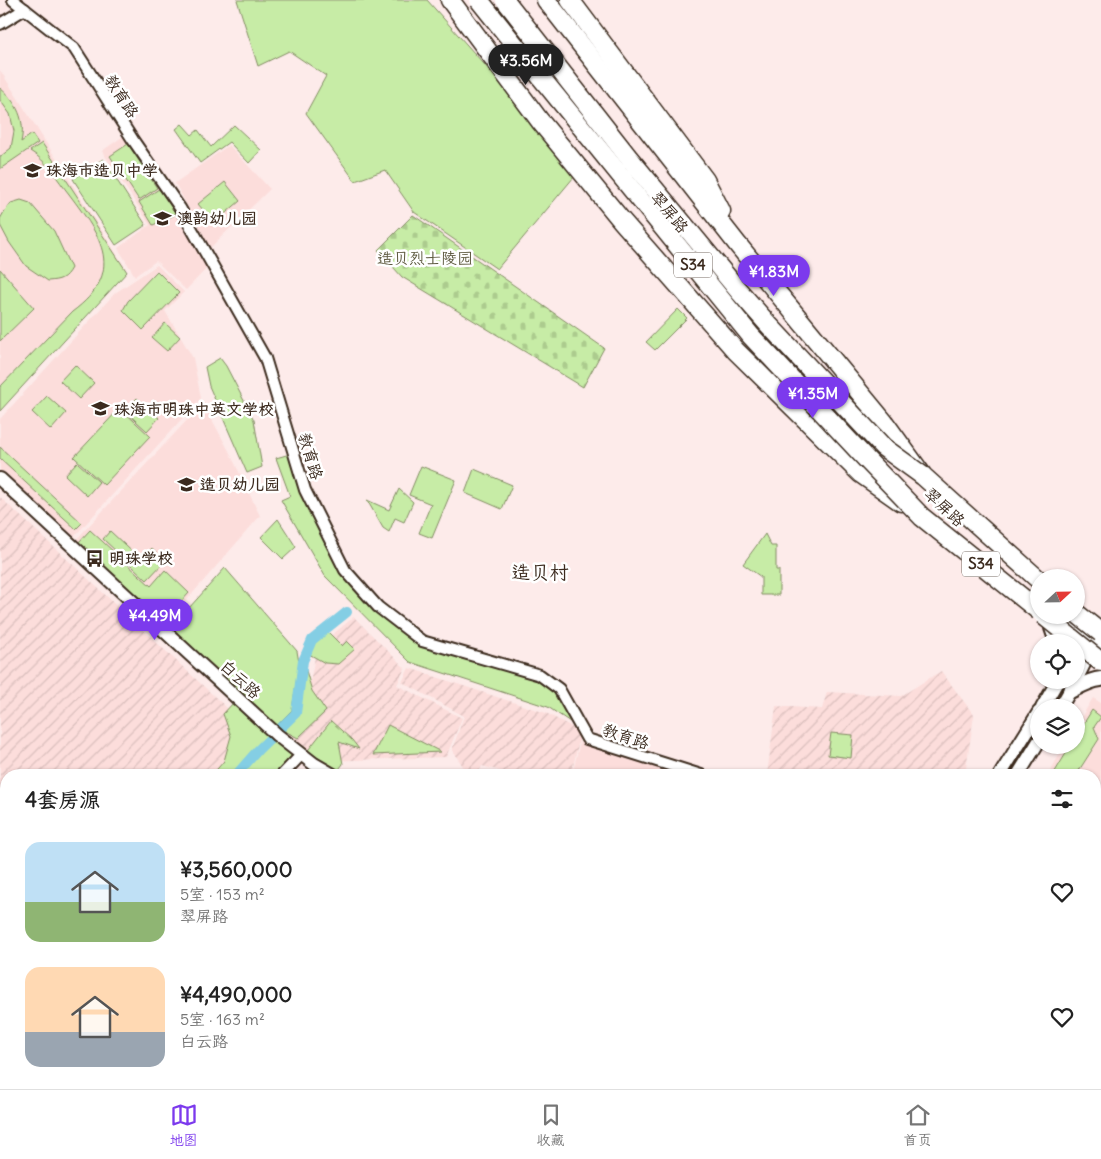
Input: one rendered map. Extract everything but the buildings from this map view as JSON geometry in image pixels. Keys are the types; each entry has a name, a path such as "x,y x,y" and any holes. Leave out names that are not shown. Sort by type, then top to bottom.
{"highway":[{"path":"450,0 540,121 622,221 736,351 861,474 922,517"},
{"name":"S34","path":"479,0 751,336 922,517 1030,605"},
{"name":"S34","path":"505,0 629,158 761,317 883,447 923,476 1030,572"},
{"path":"546,0 738,245 884,422 923,476"},
{"path":"570,0 705,180 738,245"},
{"path":"1051,624 1061,634"},
{"path":"1085,624 1097,638"}],"main road":[{"name":"翠屏路","path":"475,0 599,154 704,280 846,433 932,519 1030,605"},
{"name":"翠屏路","path":"512,0 584,97 724,263 936,494 1030,582"},
{"name":"翠屏路","path":"1051,624 1061,634"},
{"path":"1078,624 1097,638"},
{"name":"翠屏路","path":"1085,656 1101,669"},
{"path":"1085,684 1101,678"}],"street":[{"name":"教育路","path":"13,0 74,48 133,140 180,208 265,358 305,490 345,570 378,607 422,641 540,676 559,689 588,739 682,769"},
{"path":"0,24 25,9"},
{"name":"白云路","path":"0,479 277,735 323,769"},
{"path":"1085,649 1097,638"},
{"path":"1004,769 1030,727"},
{"path":"288,769 302,754"},
{"path":"1022,769 1031,754"}],"shaded area":[{"name":"珠海市造贝中学","path":"0,70 126,269 0,409"},
{"name":"澳韵幼儿园","path":"125,135 177,211 209,266 186,290 156,261 135,276 118,248 150,225 102,151"},
{"path":"229,145 270,189 210,248 175,183"},
{"name":"珠海市明珠中英文学校","path":"157,265 184,292 165,311 193,358 201,398 72,539 0,472 0,419 115,293"},
{"name":"造贝幼儿园","path":"203,403 229,451 260,516 165,625 73,543"},
{"path":"0,497 254,733 221,769 0,769"},
{"path":"354,617 405,668 397,685 462,718 446,757 324,761 285,735 304,712 317,647"},
{"path":"409,668 546,713 581,732 572,769 493,769 482,766 480,769 465,769 452,750 464,716 402,682"},
{"path":"941,671 974,715 966,769 768,769 776,706 822,709 827,692 901,696"},
{"path":"1093,698 1101,703 1101,769 1051,769 1060,754 1085,754 1085,711"},
{"path":"580,742 595,748 677,769 573,769"}],"green space":[{"path":"237,0 427,0 579,171 497,269 414,212 385,170 355,181 306,113 326,76 289,51 258,66"},
{"path":"0,88 11,99 19,112 22,127 21,142 32,134 38,143 0,169 0,157 11,148 14,131 10,114 0,100"},
{"path":"182,124 192,135 198,130 211,147 234,125 261,150 249,163 229,142 200,163 176,129"},
{"path":"42,143 127,272 0,411 0,387 72,312 89,297 99,283 103,269 103,254 99,240 91,225 42,160 30,151"},
{"path":"128,144 157,188 139,200 110,156"},
{"path":"103,159 146,225 116,245 73,179"},
{"path":"225,182 240,201 214,223 198,204"},
{"path":"159,189 176,214 153,225 139,202"},
{"path":"21,200 30,203 54,231 71,268 67,275 62,278 48,281 26,266 9,242 0,225 0,219 11,203"},
{"name":"造贝烈士陵园","path":"413,215 604,348 583,387 402,277 378,250"},
{"path":"0,269 34,308 0,341"},
{"path":"157,271 179,293 143,330 123,310 128,301"},
{"path":"678,309 687,318 655,350 646,342"},
{"path":"165,323 180,337 167,351 152,338"},
{"path":"220,358 254,420 262,467 247,473 209,386 205,367"},
{"path":"75,365 94,383 79,399 60,381"},
{"path":"47,396 66,413 51,430 32,412"},
{"path":"137,398 159,418 147,431 125,411"},
{"path":"120,408 150,436 104,485 74,457"},
{"path":"0,447 82,523 76,529 0,459"},
{"path":"290,454 342,569 421,644 539,679 556,690 576,726 548,707 410,662 325,576 281,500 290,496 276,458"},
{"path":"77,462 99,482 87,496 65,475"},
{"path":"421,466 456,480 432,538 419,533 431,504 409,495"},
{"path":"474,469 512,485 502,509 465,493"},
{"path":"399,489 413,502 404,522 395,518 389,532 383,528 367,500 389,510"},
{"path":"278,519 296,547 283,559 261,537"},
{"path":"90,530 151,586 165,570 189,593 164,621 78,543"},
{"path":"110,531 141,560 152,548 165,561 147,580 103,539"},
{"path":"765,534 771,546 776,546 776,570 779,570 779,595 761,595 761,577 743,564"},
{"path":"225,568 297,651 299,663 292,710 275,727 170,629"},
{"path":"327,631 342,646 347,641 355,649 338,664 325,663 309,654 315,641"},
{"path":"305,667 312,691 326,711 298,738 283,730 300,711"},
{"path":"234,702 295,754 281,769 217,769 224,761 231,736 223,714"},
{"path":"1092,710 1101,717 1094,727 1099,739 1080,769 1057,769 1066,754 1085,754 1085,721"},
{"path":"331,721 359,749 339,742 343,764 339,769 329,769 305,754"},
{"path":"388,725 441,752 373,755"},
{"path":"831,733 853,735 851,758 828,755"}],"waterway":[{"path":"241,769 296,713 303,661 312,640 347,612"}],"place":[{"name":"珠海市造贝中学","path":"32,170"},
{"name":"澳韵幼儿园","path":"163,218"},
{"name":"珠海市明珠中英文学校","path":"100,409"},
{"name":"造贝幼儿园","path":"186,484"},
{"name":"明珠学校","path":"95,558"}],"district":[{"name":"造贝村","path":"540,572"}]}
